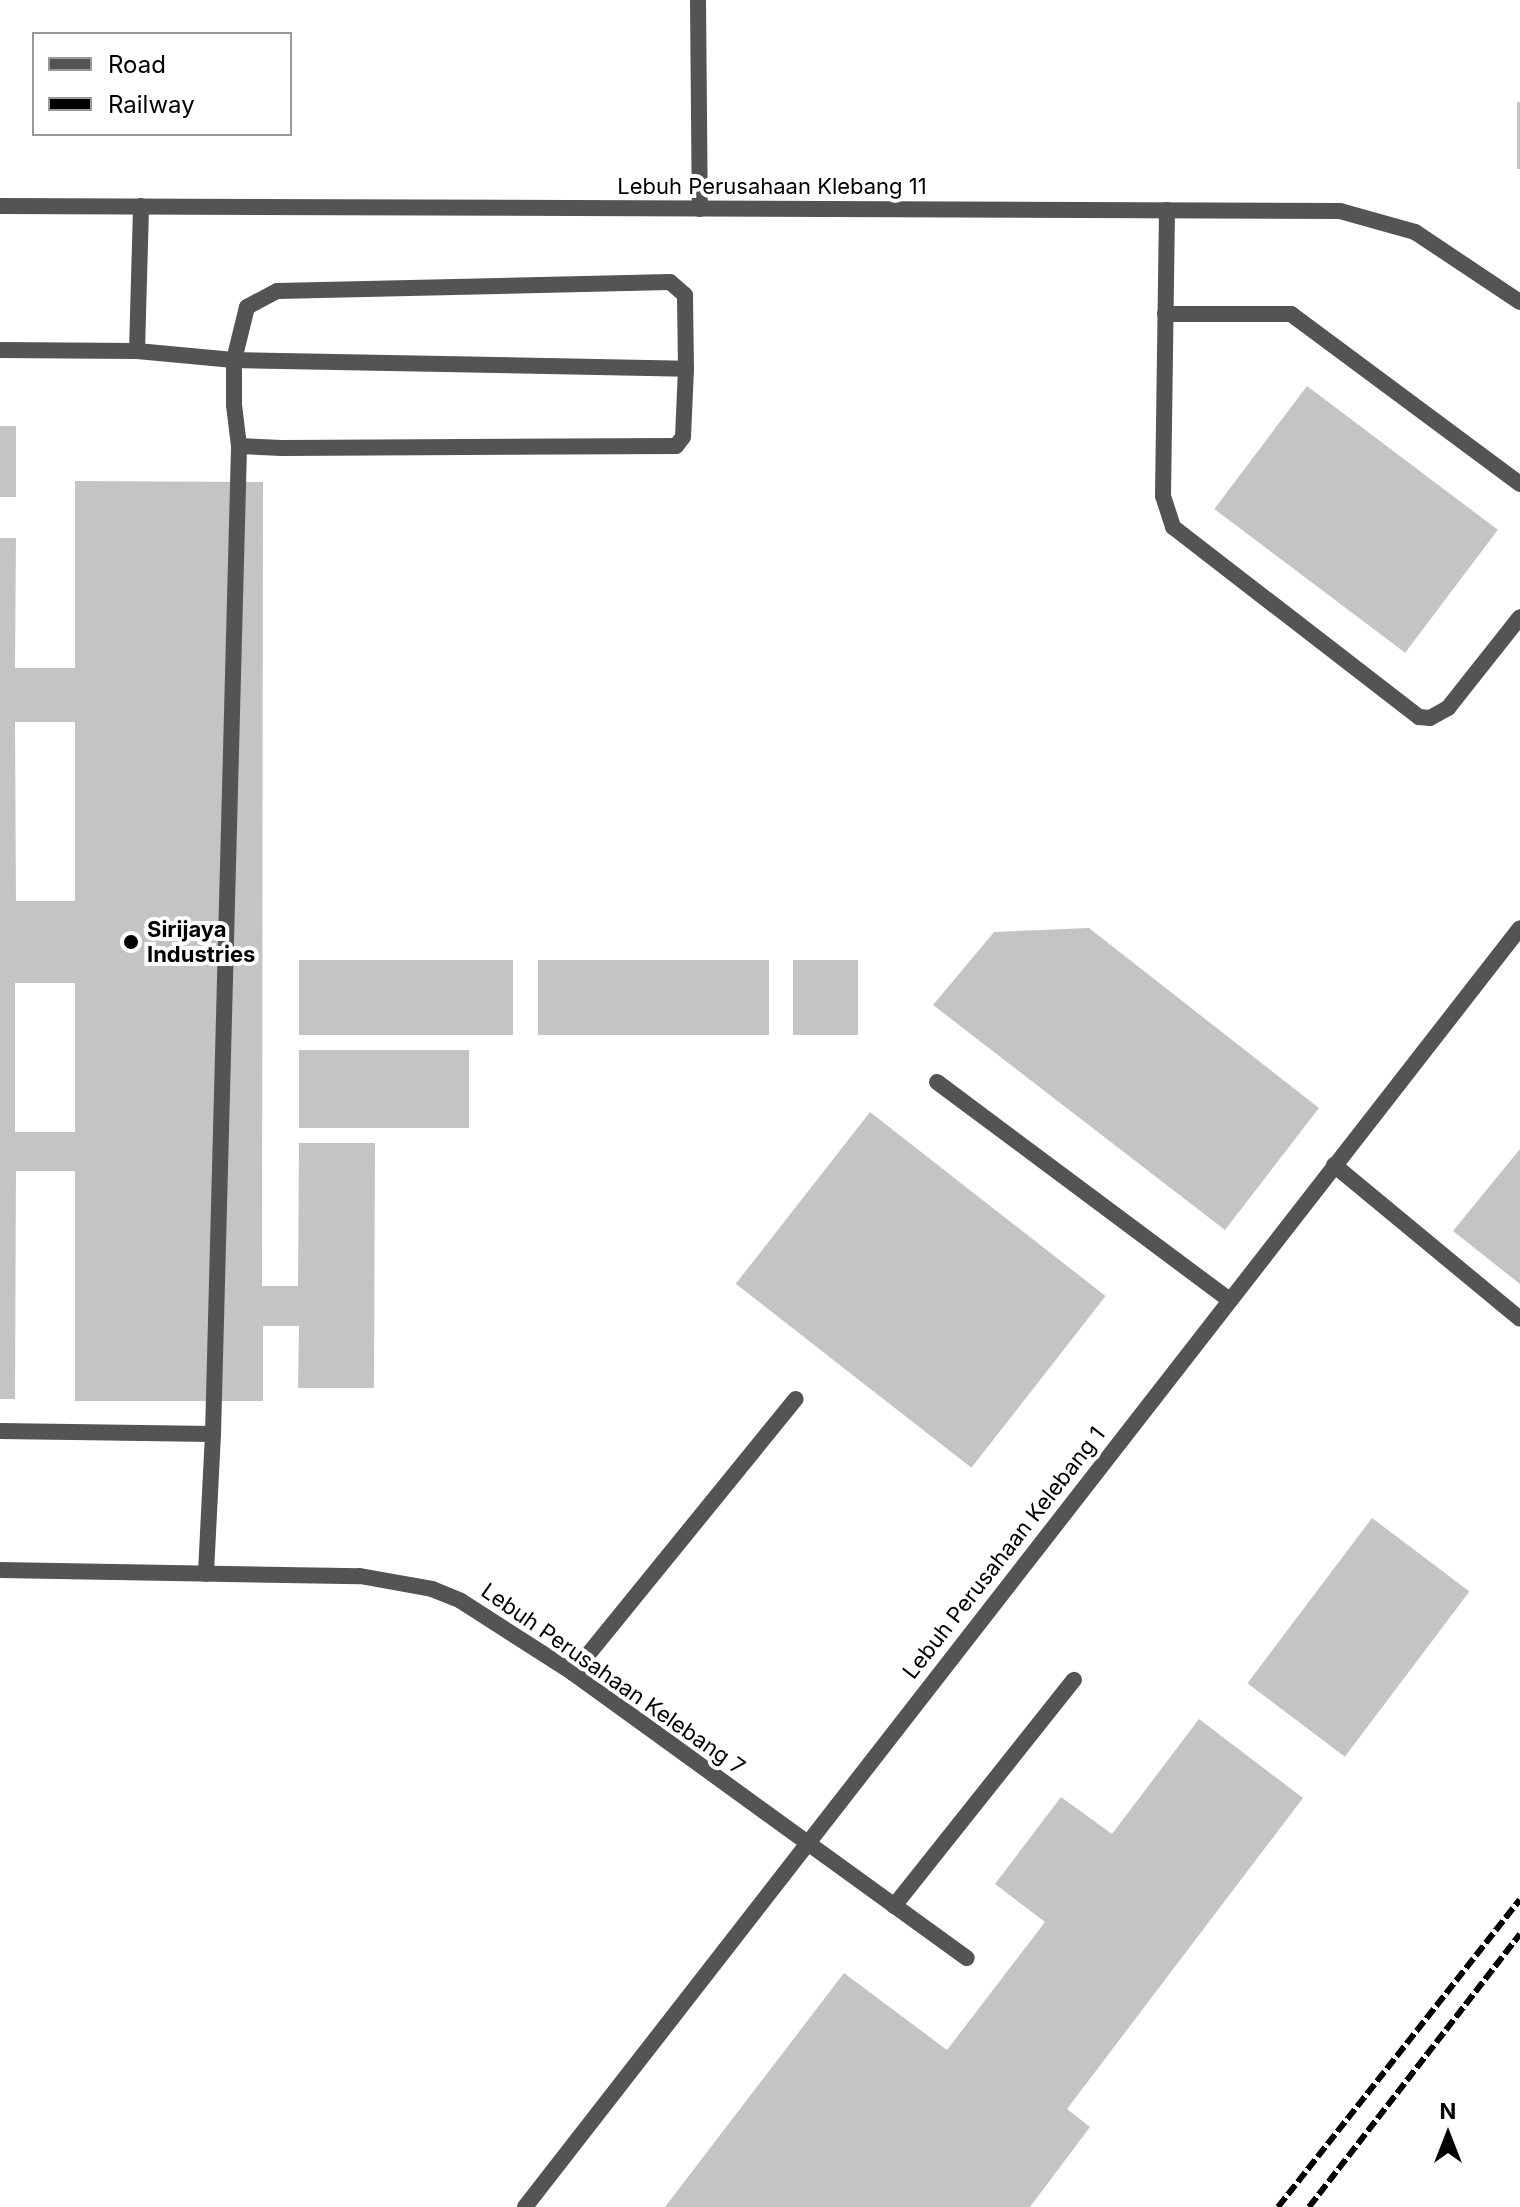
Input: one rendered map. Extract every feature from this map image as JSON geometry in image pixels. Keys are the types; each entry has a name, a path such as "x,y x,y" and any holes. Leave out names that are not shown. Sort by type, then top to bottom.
{"street":[{"path":"698,0 700,209"},
{"name":"Lebuh Perusahaan Klebang 11","path":"0,206 1340,211 1415,232 1520,302"},
{"path":"137,351 141,206"},
{"path":"1167,210 1163,507 1181,535 1419,717 1430,718 1448,708 1520,617"},
{"path":"206,1574 213,1434 239,446 234,360 247,307 277,291 670,282 685,295 683,437 667,448 239,446"},
{"path":"1165,314 1291,314 1520,484"},
{"path":"0,350 137,351 234,360 686,369"},
{"name":"Lebuh Perusahaan Kelebang 1","path":"525,2207 806,1841 1520,928"},
{"path":"937,1082 1229,1300"},
{"path":"1334,1165 1520,1319"},
{"path":"573,1673 796,1399"},
{"path":"0,1431 213,1434"},
{"name":"Lebuh Perusahaan Kelebang 7","path":"0,1570 360,1576 432,1589 461,1601 573,1673 967,1958"},
{"path":"894,1906 1074,1680"}],"building":[{"path":"1517,102 1520,102 1520,169 1517,169"},
{"path":"1307,386 1498,530 1405,653 1214,509"},
{"path":"0,426 16,426 16,497 0,497"},
{"name":"Sirijaya Industries","path":"75,481 263,482 262,1286 298,1286 299,1143 375,1143 374,1388 298,1388 299,1326 263,1326 263,1401 75,1401 75,1171 16,1171 15,1399 0,1399 0,538 16,538 15,668 75,668","holes":["15,722 75,722 75,901 16,901","15,983 75,983 75,1132 15,1132"]},
{"path":"1089,928 1319,1108 1225,1230 933,1005 994,932"},
{"name":"Sirijaya Industries","path":"299,960 513,960 513,1035 299,1035"},
{"path":"538,960 769,960 769,1035 538,1035"},
{"path":"793,960 858,960 858,1035 793,1035"},
{"path":"299,1050 469,1050 469,1128 299,1128"},
{"path":"870,1112 1106,1296 971,1468 736,1284"},
{"path":"1520,1149 1520,1284 1453,1231"},
{"path":"1372,1518 1469,1591 1345,1757 1247,1683"},
{"path":"1199,1719 1303,1798 1067,2109 1090,2127 1030,2207 665,2207 844,1973 947,2050 1045,1922 995,1884 1061,1797 1112,1834"}],"railway":[{"path":"1278,2207 1520,1900"},
{"path":"1309,2207 1520,1934"}],"place":[{"name":"Sirijaya Industries","path":"131,942"}]}
